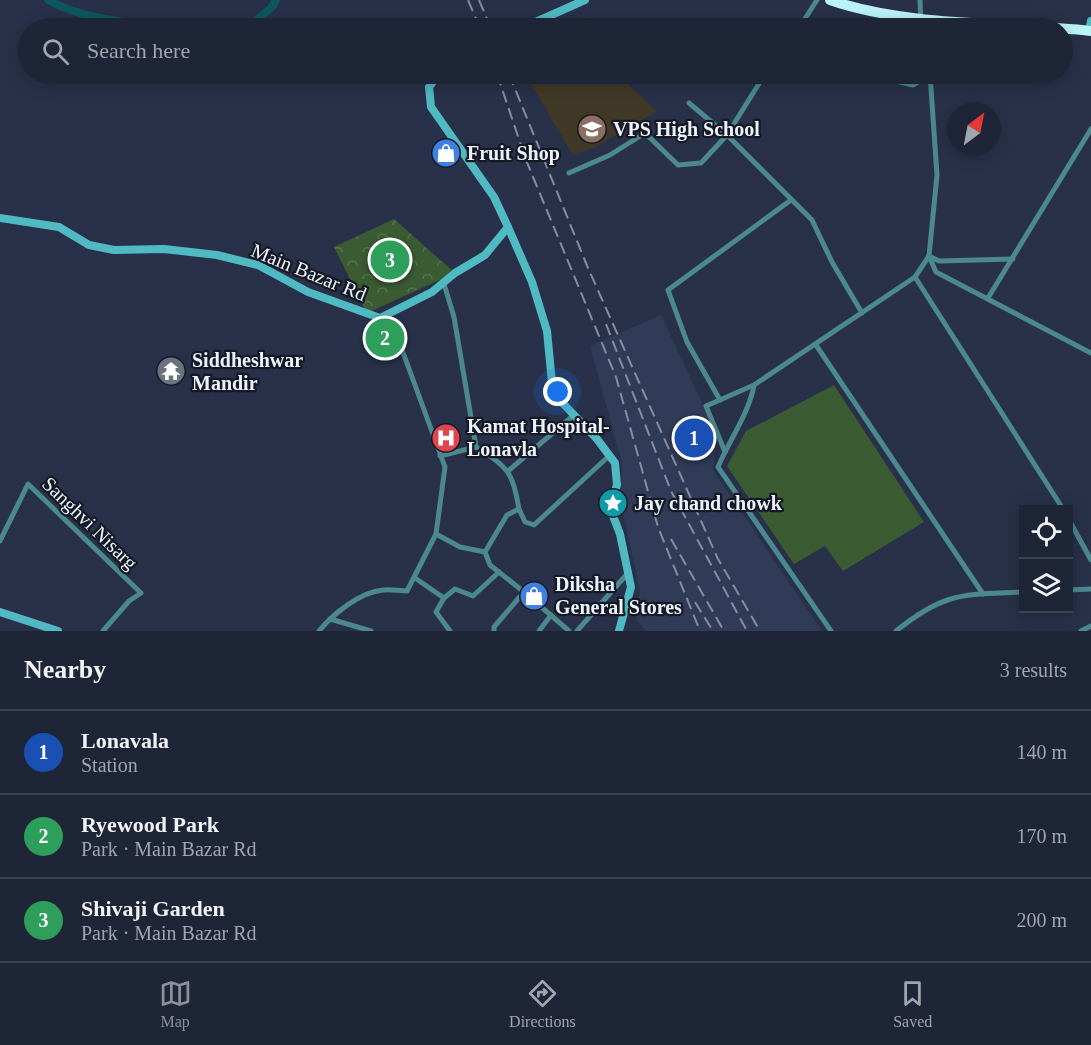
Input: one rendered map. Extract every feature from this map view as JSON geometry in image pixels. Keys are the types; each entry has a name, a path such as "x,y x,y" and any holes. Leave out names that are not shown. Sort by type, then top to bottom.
{"highway":[{"path":"830,0 850,7 972,18"},
{"path":"842,0 851,4 919,14"},
{"path":"1073,26 1090,27"}],"main road":[{"path":"544,18 585,0"},
{"path":"431,84 429,87 431,107 494,198 532,282 548,331 553,393 615,463 617,485 610,508 620,534 630,587 620,631"},
{"name":"Main Bazar Rd","path":"0,218 60,227 89,245 114,250 164,249 217,255 237,260 258,266 308,292 380,318 444,284 455,273 485,255 508,228"},
{"path":"0,612 58,631"}],"street":[{"path":"805,18 817,0"},
{"path":"920,0 920,18"},
{"path":"569,173 610,155 645,133 678,165 701,163 727,135 759,84"},
{"path":"725,452 706,406 754,385 816,345 915,277 929,256 937,175 931,84"},
{"path":"689,103 727,135 812,220 832,262 862,313"},
{"path":"988,298 1091,129"},
{"path":"720,400 687,342 668,290 791,200"},
{"path":"929,256 939,261 1013,259"},
{"path":"929,256 936,272 1091,352"},
{"path":"915,277 1060,505"},
{"path":"444,284 454,317 476,447"},
{"path":"319,631 330,619 354,601 381,590 407,591 436,534 445,467 397,336 380,318"},
{"path":"816,345 983,594"},
{"path":"754,385 752,400 718,467 831,631"},
{"path":"508,471 574,415"},
{"path":"440,456 476,447 498,460 513,478 519,509 525,522 534,525 610,456"},
{"name":"Sanghvi Nisarg","path":"0,541 28,484 141,593 129,601 103,631"},
{"path":"485,552 507,515 519,509"},
{"path":"1073,527 1091,560"},
{"path":"436,534 460,547 485,552"},
{"path":"485,552 490,565 570,631"},
{"path":"450,631 436,612 444,598 455,589 473,596 499,572"},
{"path":"577,631 627,574"},
{"path":"415,578 444,598"},
{"path":"1073,590 1091,589"},
{"path":"494,631 494,627 524,592"},
{"path":"896,631 924,608 949,598 1019,592"},
{"path":"539,631 551,615"},
{"path":"330,619 371,631"},
{"path":"1081,631 1091,626"}],"shaded area":[{"name":"VPS High School","path":"531,84 628,84 657,111 596,147 573,155"},
{"path":"661,315 717,435 713,470 822,631 646,631 636,619 640,592 620,498 622,463 590,346"}],"green space":[{"path":"394,219 455,273 367,313 334,247"},
{"path":"834,385 924,522 843,571 825,546 794,564 727,466 746,431"}],"waterway":[{"path":"48,0 77,12 102,18"},
{"path":"259,18 272,7 276,0"}],"railway":[{"path":"468,0 476,18"},
{"path":"479,0 487,18"},
{"path":"500,84 526,160 616,377 658,527 700,631"},
{"path":"513,84 588,268 718,559 760,631"},
{"path":"606,324 671,491 747,631"},
{"path":"671,539 724,631"},
{"path":"695,602 713,631"}],"place":[{"name":"VPS High School","path":"592,129"},
{"name":"Fruit Shop","path":"446,153"},
{"name":"Shivaji Garden","path":"390,260"},
{"name":"Ryewood Park","path":"385,338"},
{"name":"Siddheshwar Mandir","path":"171,371"},
{"name":"Kamat Hospital- Lonavla","path":"446,438"},
{"name":"Lonavala","path":"694,438"},
{"name":"Jay chand chowk","path":"613,503"},
{"name":"Diksha General Stores","path":"534,596"}]}
